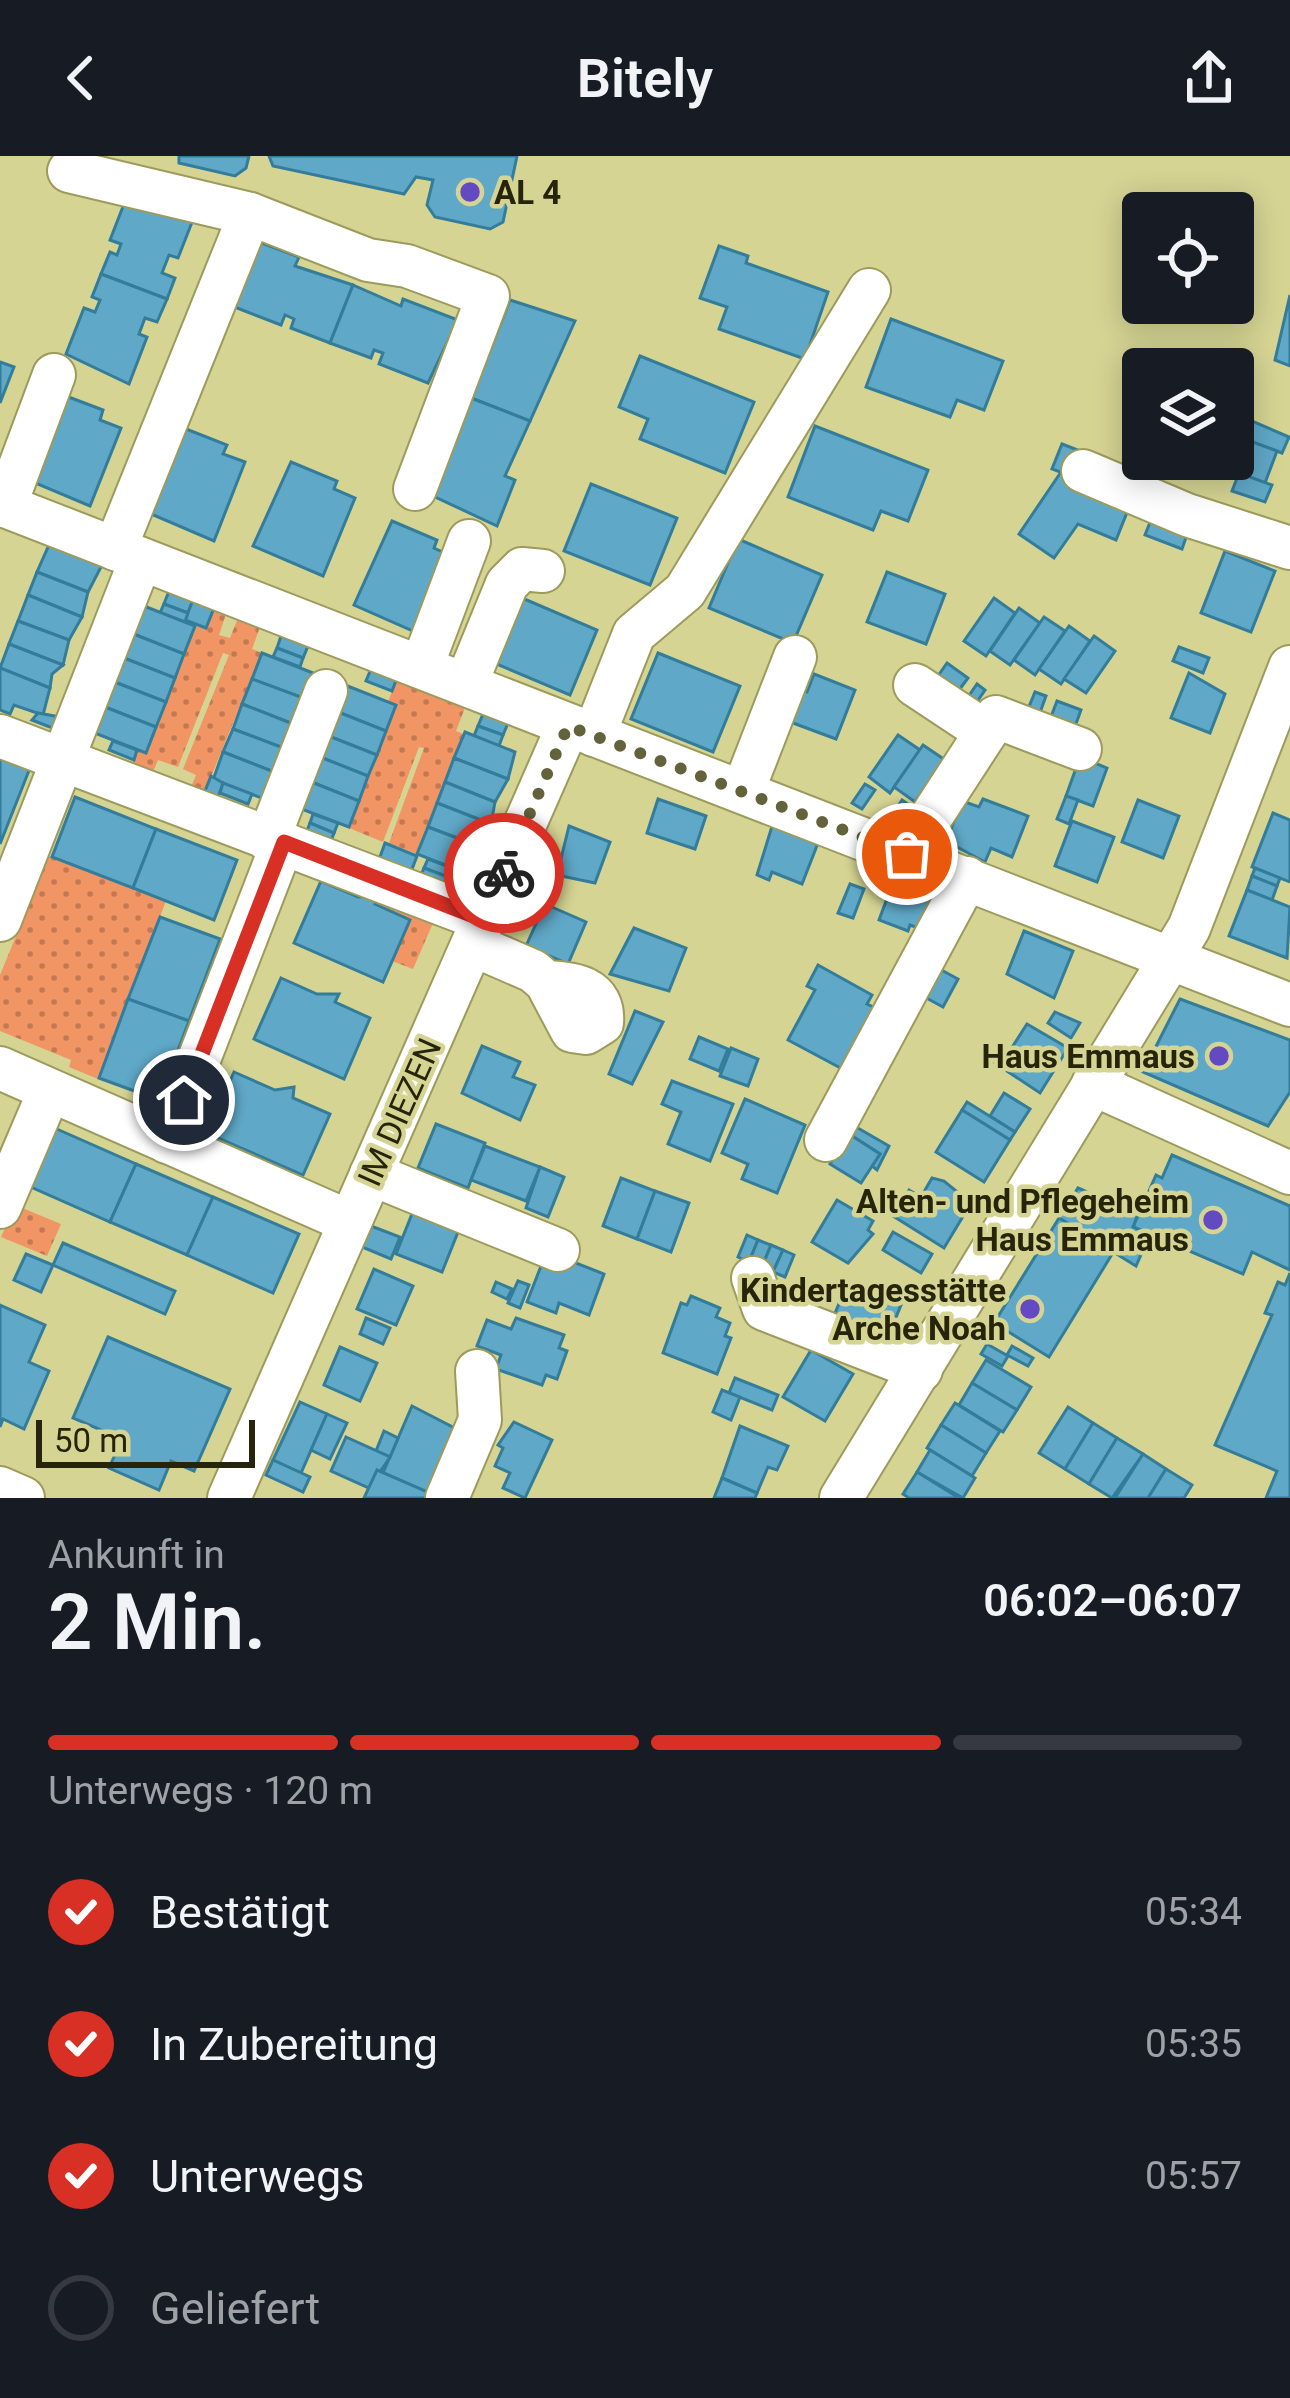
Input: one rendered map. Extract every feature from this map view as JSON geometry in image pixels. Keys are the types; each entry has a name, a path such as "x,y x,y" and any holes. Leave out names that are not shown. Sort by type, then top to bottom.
{"street":[{"path":"85,176 250,214 368,260 407,266 488,296 415,489"},
{"path":"0,920 61,759 128,554 250,214"},
{"name":"IM DIEZEN","path":"229,1498 478,932 581,730 634,634 685,591 739,494 869,290"},
{"path":"54,375 3,505 1290,1005"},
{"path":"1084,471 1187,514 1290,548"},
{"path":"422,666 469,541"},
{"path":"466,684 507,584 521,569 543,571"},
{"path":"743,791 795,657"},
{"path":"842,1498 1011,1211 1189,928 1290,668"},
{"path":"915,685 986,732"},
{"path":"167,1142 326,691"},
{"path":"907,854 996,717 1080,749"},
{"path":"0,736 276,842 478,932 546,982"},
{"path":"826,1139 967,878"},
{"path":"0,1068 350,1222"},
{"path":"1094,1084 1290,1173"},
{"path":"0,1207 49,1092"},
{"path":"374,1166 488,1204"},
{"path":"374,1166 558,1250"},
{"path":"747,1299 916,1378"},
{"path":"447,1498 480,1420 477,1370"},
{"path":"0,1488 23,1498"}],"shaded area":[{"path":"214,608 226,614 219,635 230,638 238,618 260,627 252,649 262,653 201,801 188,795 196,775 183,769 229,655 223,653 178,767 158,760 150,779 129,772 137,750 146,753 196,626 206,627"},
{"path":"397,678 466,705 456,731 463,734 417,854 389,843 424,748 419,747 383,842 349,828 396,705 388,702"},
{"path":"49,856 166,901 98,1079 69,1067 71,1060 0,1031 0,975"},
{"path":"390,894 437,914 413,969 392,961 410,920 384,908"},
{"path":"15,1205 61,1224 47,1256 1,1237"}],"building":[{"path":"179,156 249,156 246,168 235,176 179,163"},
{"name":"AL 4","path":"269,156 517,156 503,222 490,229 435,217 427,205 433,180 416,177 404,194 273,166"},
{"path":"129,191 196,212 178,258 169,255 162,273 175,278 167,299 101,274 110,252 117,255 121,244 110,240"},
{"path":"251,239 299,257 295,266 353,285 330,343 291,328 294,319 285,315 281,325 232,306"},
{"path":"719,246 748,256 746,263 828,292 805,359 719,329 727,307 700,298"},
{"path":"101,274 167,299 157,322 145,318 139,334 147,337 129,384 66,354 84,308 95,312 100,300 92,297"},
{"path":"353,285 401,306 403,299 458,320 428,383 379,364 383,353 374,350 371,358 330,343"},
{"path":"1290,295 1290,366 1275,360"},
{"path":"510,300 575,321 530,421 471,398"},
{"path":"891,319 1003,361 984,410 957,400 950,417 866,387"},
{"path":"640,356 754,402 725,473 640,439 648,419 619,407"},
{"path":"0,362 14,367 0,403"},
{"path":"58,393 103,410 100,420 121,428 90,506 21,477"},
{"path":"471,398 530,421 505,476 515,480 497,526 433,496"},
{"path":"1254,422 1289,437 1282,453 1254,443"},
{"path":"815,426 928,470 908,521 881,511 873,530 788,497"},
{"path":"181,427 227,445 223,454 245,462 214,541 144,511"},
{"path":"1254,443 1277,451 1265,483 1254,480"},
{"path":"1062,444 1078,450 1068,475 1052,469"},
{"path":"291,462 337,481 334,489 355,498 323,576 253,546"},
{"path":"1061,472 1132,500 1116,540 1078,524 1054,558 1019,534"},
{"path":"1254,478 1272,485 1265,502 1232,491 1236,480"},
{"path":"591,484 677,518 650,585 564,551"},
{"path":"1155,510 1191,523 1182,549 1145,535"},
{"path":"392,521 437,540 434,548 455,558 422,635 354,605"},
{"path":"738,539 822,575 793,643 709,608"},
{"path":"49,545 102,565 88,592 37,572"},
{"path":"1225,551 1275,571 1251,632 1201,613"},
{"path":"37,572 88,592 82,617 28,595"},
{"path":"887,572 945,594 926,644 867,622"},
{"path":"169,591 193,600 188,613 164,604"},
{"path":"28,595 82,617 69,640 18,621"},
{"path":"515,595 597,630 570,695 487,660"},
{"path":"994,598 1015,613 986,656 964,641"},
{"path":"193,600 214,608 206,628 185,620"},
{"path":"164,604 188,613 185,622 160,613"},
{"path":"144,606 195,626 184,654 131,633"},
{"path":"1019,608 1040,623 1010,665 990,651"},
{"path":"1044,617 1065,631 1035,675 1014,660"},
{"path":"18,621 69,640 63,665 9,644"},
{"path":"1069,626 1090,641 1061,684 1039,669"},
{"path":"131,633 184,654 175,678 124,658"},
{"path":"281,636 308,646 303,658 277,648"},
{"path":"1094,636 1115,651 1086,693 1064,679"},
{"path":"9,644 63,665 52,674 50,688 0,668"},
{"path":"1179,647 1209,658 1203,673 1173,661"},
{"path":"277,648 303,658 300,667 273,657"},
{"path":"262,653 313,673 306,699 252,679"},
{"path":"658,653 740,686 713,752 631,719"},
{"path":"124,658 175,678 166,702 112,681"},
{"path":"947,663 968,678 954,697 933,683"},
{"path":"0,668 50,688 43,715 14,705 10,714 0,710"},
{"path":"371,669 397,678 392,691 366,681"},
{"path":"1189,673 1225,694 1210,733 1171,718"},
{"path":"814,674 855,690 836,739 785,720 797,689 807,692"},
{"path":"252,679 306,699 293,724 242,704"},
{"path":"112,681 166,702 156,727 105,707"},
{"path":"977,684 985,690 972,709 964,703"},
{"path":"345,685 396,705 386,731 333,710"},
{"path":"1035,692 1046,696 1038,718 1026,714"},
{"path":"1057,701 1081,710 1073,732 1049,722"},
{"path":"242,704 293,724 286,749 233,729"},
{"path":"105,707 156,727 146,753 92,732"},
{"path":"333,710 386,731 377,755 326,735"},
{"path":"38,713 60,717 55,729 32,720"},
{"path":"483,714 508,723 503,735 478,726"},
{"path":"478,726 503,735 499,746 474,736"},
{"path":"233,729 286,749 274,772 223,752"},
{"path":"465,732 515,752 508,779 454,758"},
{"path":"326,735 377,755 368,776 315,755"},
{"path":"898,735 920,750 890,793 869,777"},
{"path":"113,741 137,750 134,760 109,750"},
{"path":"923,745 945,760 915,802 894,787"},
{"path":"223,752 274,772 267,800 213,780"},
{"path":"315,755 368,776 359,801 309,781"},
{"path":"0,757 30,768 0,844"},
{"path":"1080,757 1107,768 1093,806 1066,796"},
{"path":"454,758 508,779 495,802 445,782"},
{"path":"211,776 223,783 215,806 201,801"},
{"path":"309,781 359,801 349,827 296,807"},
{"path":"445,782 495,802 491,824 437,803"},
{"path":"223,783 252,794 248,804 220,793"},
{"path":"865,784 875,790 862,809 852,803"},
{"path":"1066,796 1078,800 1069,824 1057,819"},
{"path":"75,797 156,829 133,888 52,857"},
{"path":"658,799 706,816 695,849 647,833"},
{"path":"983,799 1028,816 1012,857 991,848 985,862 946,841 962,801 979,807"},
{"path":"902,800 912,807 898,827 889,819"},
{"path":"1138,800 1179,816 1163,858 1122,842"},
{"path":"437,803 491,824 478,846 428,827"},
{"path":"1273,813 1290,820 1290,882 1252,867"},
{"path":"313,814 338,823 334,833 310,823"},
{"path":"1072,821 1114,837 1097,882 1055,866"},
{"path":"310,823 334,833 329,846 305,836"},
{"path":"773,823 818,843 802,884 772,872 769,880 757,875"},
{"path":"569,826 610,842 595,883 557,875"},
{"path":"428,827 478,846 471,875 417,854"},
{"path":"156,829 237,860 214,920 133,888"},
{"path":"385,843 417,856 409,877 377,865"},
{"path":"428,859 452,868 448,877 424,868"},
{"path":"424,868 448,877 443,890 419,880"},
{"path":"1255,868 1280,878 1277,886 1252,876"},
{"path":"897,872 940,888 924,930 910,925 908,931 879,920"},
{"path":"1252,876 1277,886 1272,900 1247,890"},
{"path":"321,881 358,897 379,896 375,904 410,920 383,982 294,943"},
{"path":"850,884 864,889 853,918 838,913"},
{"path":"1247,890 1290,907 1287,958 1229,936"},
{"path":"545,904 586,922 568,964 526,946"},
{"path":"160,917 220,939 189,1021 128,999"},
{"path":"634,928 686,948 669,991 610,974"},
{"path":"1024,931 1073,951 1054,998 1007,974"},
{"path":"818,965 872,995 867,1004 882,1011 848,1072 788,1040 815,990 807,986"},
{"path":"934,966 958,979 943,1007 919,994"},
{"path":"281,978 317,994 339,994 335,1002 370,1018 344,1079 254,1039"},
{"path":"128,999 189,1021 159,1100 99,1078"},
{"name":"Haus Emmaus","path":"1180,999 1290,1040 1290,1092 1268,1126 1143,1072"},
{"path":"635,1011 663,1022 632,1084 609,1074"},
{"path":"1055,1012 1080,1023 1071,1038 1048,1023"},
{"path":"1027,1024 1068,1048 1040,1093 992,1061 1001,1047 1009,1052"},
{"path":"699,1037 728,1049 719,1071 690,1059"},
{"path":"482,1046 520,1062 513,1077 535,1085 520,1120 462,1093"},
{"path":"731,1048 758,1059 748,1086 720,1076"},
{"path":"234,1072 275,1090 294,1087 293,1098 330,1114 303,1175 207,1133"},
{"path":"672,1081 733,1104 710,1161 668,1144 681,1112 662,1104"},
{"path":"1004,1093 1030,1109 1015,1132 990,1116"},
{"path":"745,1099 805,1125 777,1193 742,1179 748,1164 722,1153"},
{"path":"967,1102 1015,1132 1010,1140 962,1110"},
{"path":"962,1110 1010,1140 984,1182 936,1152"},
{"path":"844,1120 889,1146 877,1170 872,1166 880,1154 849,1134"},
{"path":"436,1124 485,1143 468,1188 418,1168"},
{"path":"50,1126 136,1164 110,1222 24,1184"},
{"path":"849,1134 880,1154 861,1183 830,1164"},
{"path":"485,1146 540,1167 526,1201 471,1180"},
{"name":"Alten- und Pflegeheim Haus Emmaus","path":"1172,1155 1290,1206 1290,1270 1252,1252 1243,1274 1133,1227 1156,1175 1162,1178"},
{"path":"136,1164 213,1197 187,1255 110,1222"},
{"path":"540,1167 564,1177 548,1217 526,1208"},
{"path":"621,1178 655,1191 637,1239 603,1226"},
{"path":"932,1178 944,1181 971,1203 944,1248 893,1216 909,1190 921,1197"},
{"path":"1078,1188 1138,1214 1133,1227 1150,1234 1136,1266 1059,1218"},
{"path":"655,1191 689,1203 671,1252 637,1239"},
{"path":"213,1197 299,1234 273,1293 187,1255"},
{"path":"418,1199 464,1217 442,1272 396,1254"},
{"path":"837,1200 873,1221 868,1230 873,1234 848,1263 812,1242"},
{"path":"1059,1218 1114,1251 1049,1357 994,1323"},
{"path":"371,1226 400,1237 391,1259 362,1247"},
{"path":"893,1232 932,1254 921,1273 883,1250"},
{"path":"747,1235 758,1240 749,1262 738,1257"},
{"path":"758,1240 771,1245 762,1267 749,1262"},
{"path":"63,1243 175,1291 165,1314 53,1265"},
{"path":"771,1245 783,1250 773,1272 762,1267"},
{"path":"783,1250 794,1255 785,1277 773,1272"},
{"path":"26,1254 53,1265 41,1292 14,1280"},
{"path":"558,1256 604,1274 589,1315 559,1303 556,1313 527,1302 543,1261"},
{"path":"374,1269 413,1286 396,1325 357,1309"},
{"name":"Alten- und Pflegeheim Haus Emmaus","path":"1290,1273 1290,1498 1266,1498 1277,1471 1215,1445 1272,1315 1265,1313 1278,1282 1285,1285"},
{"path":"518,1281 529,1285 520,1308 508,1303"},
{"path":"496,1282 512,1289 507,1299 492,1292"},
{"path":"847,1284 901,1305 883,1349 829,1328"},
{"path":"691,1296 720,1308 716,1317 730,1323 725,1336 731,1338 717,1374 663,1353 681,1303 687,1305"},
{"path":"0,1305 45,1325 29,1362 49,1371 24,1429 3,1419 0,1427"},
{"path":"366,1318 390,1328 383,1344 360,1334"},
{"path":"516,1318 564,1335 559,1348 567,1351 557,1379 546,1375 542,1385 496,1369 501,1355 477,1346 487,1320 511,1329"},
{"path":"108,1337 230,1389 194,1471 171,1461 159,1490 109,1468 122,1439 73,1418"},
{"path":"987,1344 1008,1356 1002,1366 981,1354"},
{"path":"1012,1346 1033,1358 1028,1366 1007,1355"},
{"path":"340,1347 377,1363 360,1401 324,1385"},
{"path":"811,1350 853,1374 825,1421 783,1397"},
{"path":"986,1360 1031,1387 1017,1410 972,1383"},
{"path":"735,1378 778,1395 772,1410 729,1393"},
{"path":"972,1383 1017,1410 1003,1432 959,1405"},
{"path":"722,1390 740,1397 731,1420 713,1412"},
{"path":"300,1402 327,1414 301,1473 273,1460"},
{"path":"955,1403 1000,1431 986,1453 941,1425"},
{"path":"412,1406 470,1436 439,1498 383,1473"},
{"path":"1068,1407 1093,1423 1065,1469 1039,1453"},
{"path":"327,1414 347,1423 330,1459 311,1450"},
{"path":"514,1422 552,1440 525,1498 503,1488 510,1473 495,1466 503,1448 498,1445"},
{"path":"1093,1423 1117,1438 1089,1484 1065,1469"},
{"path":"941,1425 986,1453 972,1476 927,1448"},
{"path":"740,1426 788,1446 777,1470 768,1467 757,1493 722,1478"},
{"path":"384,1431 398,1438 390,1457 376,1451"},
{"path":"346,1437 390,1457 369,1488 331,1471"},
{"path":"1117,1438 1143,1454 1112,1498 1089,1484"},
{"path":"930,1450 975,1478 963,1498 917,1472"},
{"path":"1143,1454 1166,1469 1148,1498 1115,1498"},
{"path":"273,1460 310,1477 303,1492 266,1475"},
{"path":"1166,1469 1192,1485 1184,1498 1148,1498"},
{"path":"377,1470 439,1497 364,1498"},
{"path":"917,1472 959,1498 909,1498 903,1494"},
{"path":"722,1478 757,1493 755,1498 714,1498"}],"way so far":[{"path":"504,873 568,726 907,854"}],"place":[{"name":"AL 4","path":"470,192"},
{"name":"Haus Emmaus","path":"1219,1056"},
{"name":"Alten- und Pflegeheim Haus Emmaus","path":"1213,1220"},
{"name":"Kindertagesstätte Arche Noah","path":"1030,1309"}],"route":[{"path":"184,1100 284,842 484,920 504,873"}]}
